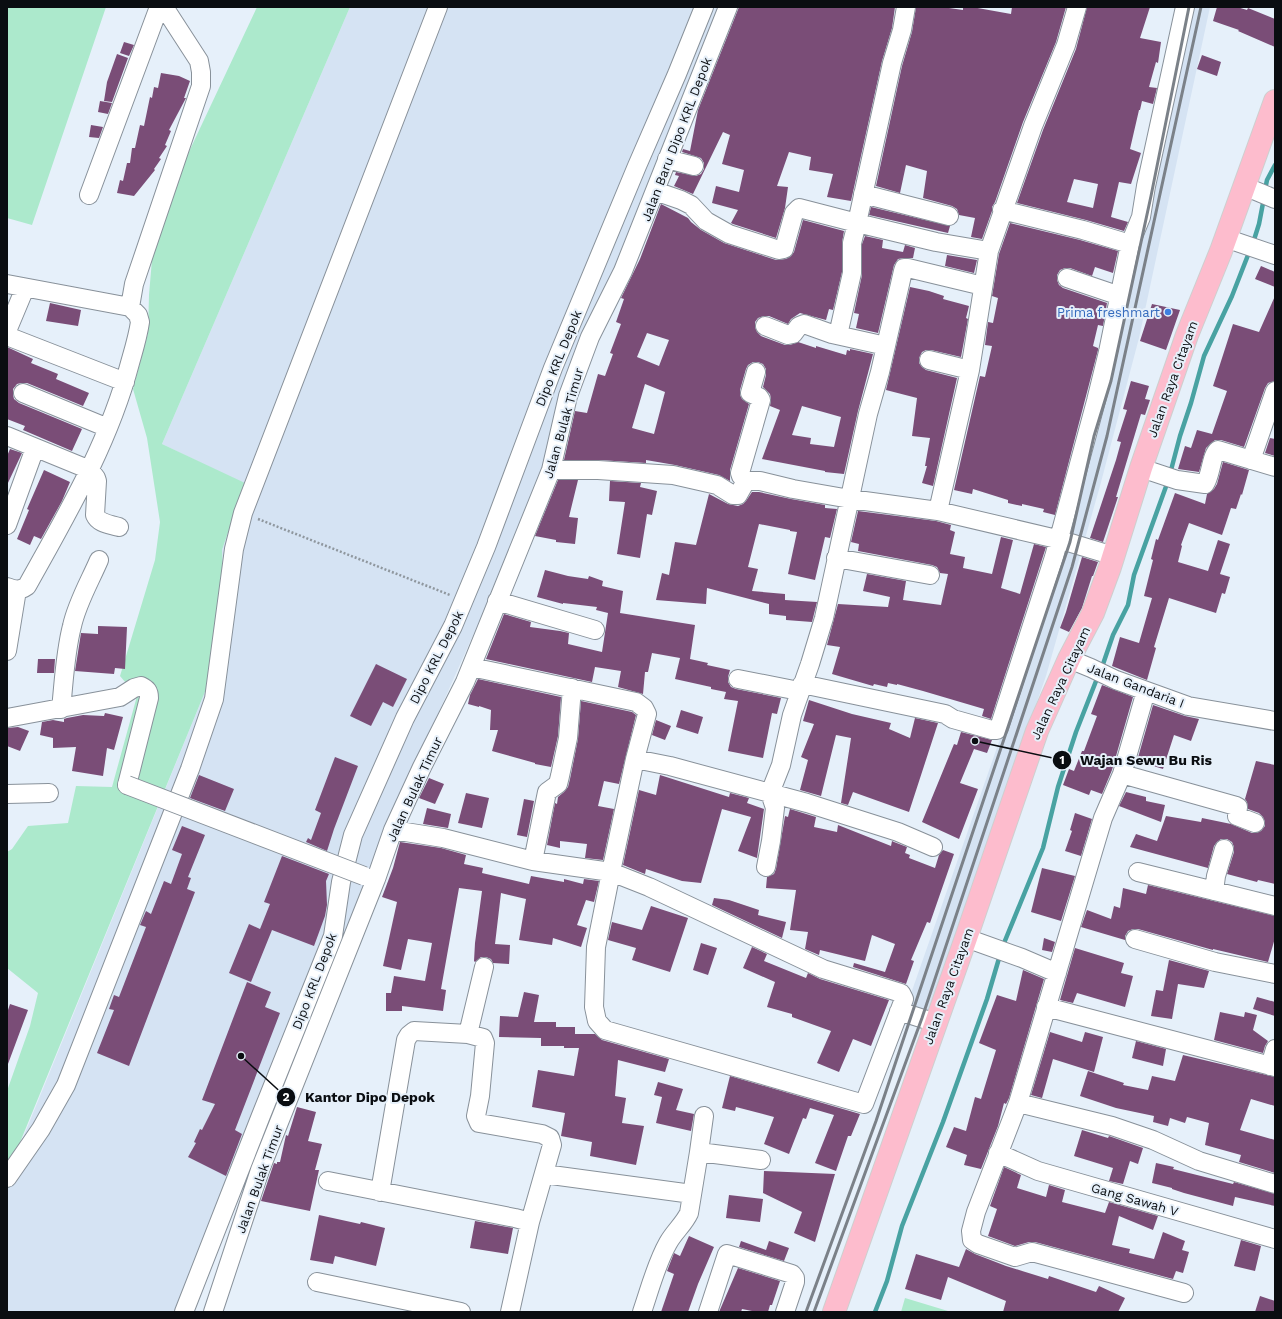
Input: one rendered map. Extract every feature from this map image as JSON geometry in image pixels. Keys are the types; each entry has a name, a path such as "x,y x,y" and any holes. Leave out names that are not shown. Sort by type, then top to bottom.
{"main road":[{"name":"Jalan Raya Citayam","path":"834,1312 936,1023 976,941 1036,731 1069,659 1093,613 1144,470 1187,335 1229,240 1275,101"}],"street":[{"path":"89,195 159,7"},
{"path":"130,308 134,284 201,86 199,61 164,7"},
{"path":"7,1178 42,1129 66,1085 190,769 214,699 234,548 243,513 438,7"},
{"name":"Dipo KRL Depok","path":"184,1312 333,936 341,882 353,835 405,718 453,626 464,601 486,547 553,368 637,166 678,74 704,7"},
{"name":"Jalan Baru Dipo KRL Depok","path":"623,271 728,7"},
{"path":"838,335 852,273 852,243 892,63 902,30 906,7"},
{"path":"938,511 970,370 989,251 1002,210 1033,126 1066,45 1077,7"},
{"path":"738,679 801,687 945,714 953,719 992,730 997,730 1014,682 1059,539 1097,394 1120,296 1130,244 1141,217 1146,186 1185,7"},
{"path":"667,159 694,166"},
{"path":"1247,187 1275,199"},
{"path":"655,191 691,205 706,221 729,234 779,250 784,249 794,213 798,208 936,242 989,251"},
{"path":"863,194 949,216"},
{"path":"1002,210 1083,230 1130,244"},
{"path":"1229,240 1272,254"},
{"path":"766,867 775,808 770,793 781,765 792,715 824,618 868,414 886,346 903,271 905,267 983,286"},
{"name":"Jalan Bulak Timur","path":"213,1312 260,1170 370,877 471,667 551,470 568,396 590,337 623,271"},
{"path":"1067,278 1120,296"},
{"path":"7,284 130,308 138,315 140,322 125,382 108,428 90,470 27,586 22,589 12,589 7,651"},
{"path":"7,331 25,288"},
{"path":"765,326 788,335 793,334 799,326 804,324 838,335 886,346"},
{"path":"7,336 125,382"},
{"path":"928,360 970,370"},
{"path":"756,372 750,393 759,397 760,400 740,473 746,481 760,481 793,489 850,499 938,511 1059,539 1114,556"},
{"path":"1251,460 1275,391"},
{"path":"23,393 108,428"},
{"path":"7,436 90,470 97,481 95,515 97,519 100,522 119,527"},
{"path":"7,525 35,448"},
{"path":"1144,470 1186,482 1204,484 1217,450 1275,467"},
{"path":"551,470 598,470 673,476 717,485 733,495 738,495 746,481"},
{"path":"836,558 930,575"},
{"path":"61,709 65,666 72,625 99,560"},
{"path":"497,601 595,630"},
{"name":"Jalan Gandaria I","path":"1069,659 1116,680 1188,706 1275,720"},
{"path":"393,830 443,838 533,860 611,872 649,887 823,969 901,993 904,999 864,1104 605,1030 597,1021 594,1007 596,947 611,872 635,759 647,714 644,708 636,702 471,667"},
{"path":"7,718 120,697 134,688 141,686 146,688 149,692 147,709 127,784 370,877"},
{"path":"533,860 547,792 558,784 560,776 568,738 572,688"},
{"path":"1146,691 1122,774 1103,818 1018,1103 998,1153 971,1231 972,1240 974,1243 1016,1257 1032,1252 1184,1293"},
{"path":"635,759 670,766 770,793 898,832 933,847"},
{"path":"1122,774 1236,806 1238,807 1238,816 1255,823"},
{"path":"7,794 49,792"},
{"path":"1214,891 1216,876 1224,849"},
{"path":"1138,872 1275,906"},
{"path":"1135,939 1215,962 1275,974"},
{"path":"976,941 1057,973"},
{"path":"468,1034 484,967"},
{"path":"1046,1007 1273,1061"},
{"path":"899,1011 936,1023"},
{"path":"380,1192 406,1040 409,1035 414,1031 468,1034 483,1038 485,1043 480,1096 476,1116 479,1123 542,1134 550,1138 552,1145 530,1222 510,1312"},
{"path":"1018,1103 1112,1126 1153,1140 1199,1161 1275,1184"},
{"path":"642,1312 668,1242 686,1220 689,1213 704,1116"},
{"path":"699,1152 761,1160"},
{"name":"Gang Sawah V","path":"998,1153 1038,1171 1275,1240"},
{"path":"544,1174 692,1194"},
{"path":"328,1181 530,1222"},
{"path":"708,1312 727,1254 792,1274 795,1278 795,1282 786,1312"},
{"path":"318,1282 461,1312"}],"path":[{"path":"243,513 464,601"}],"shaded area":[{"path":"350,7 723,7 635,236 580,338 547,469 429,734 191,1312 7,1312 7,1177 209,682 224,598 222,550 245,484 162,444"},
{"path":"1188,7 1210,7 1139,338 1100,486 1046,676 923,1026 900,1025 1007,719"}],"green space":[{"path":"7,7 106,7 32,225 7,218"},
{"path":"257,7 350,7 162,444 245,483 222,550 224,598 209,682 7,1174 7,1091 30,1026 38,993 7,968 7,852 12,849 28,826 68,823 76,786 112,787 137,696 120,676 155,560 160,522 147,438 133,389 148,333 149,295 155,224"},
{"path":"905,1298 948,1311 901,1312"}],"building":[{"path":"739,7 895,7 892,28 882,61 851,201 827,197 833,174 809,170 811,157 789,152 777,186 788,187 785,208 776,238 731,223 738,210 712,203 716,186 739,192 744,170 722,164 730,135 723,132 693,194 674,186 679,176 675,175 676,172 696,176 701,174 704,169 704,163 701,158 682,152 683,149 690,151 698,110"},
{"path":"916,7 942,7 963,10 963,7 972,7 1011,14 1012,7 1066,7 1056,42 1023,122 982,239 971,237 975,218 959,215 957,209 952,206 923,198 927,171 906,165 900,193 876,186 902,66 912,32"},
{"path":"1087,7 1150,7 1140,38 1161,42 1158,63 1156,62 1149,87 1157,88 1153,104 1142,101 1139,110 1130,149 1141,153 1131,184 1119,182 1111,217 1128,222 1124,231 1017,203 1043,130 1076,49","holes":["1074,179 1098,184 1093,208 1067,202"]},
{"path":"1217,7 1237,7 1247,10 1248,8 1275,19 1275,47 1238,31 1239,30 1213,21"},
{"path":"124,42 134,45 129,56 120,53"},
{"path":"117,54 128,58 112,102 104,101 107,82"},
{"path":"1202,55 1221,62 1217,76 1197,69"},
{"path":"161,73 179,76 190,81 184,98 186,98 169,130 171,131 165,145 167,146 159,158 161,159 154,169 155,170 134,196 117,193 120,180 123,181 127,163 130,163 132,148 135,148 140,125 144,126 150,97 152,98 154,87 158,88"},
{"path":"100,101 112,103 108,114 98,112"},
{"path":"91,125 103,127 99,138 89,137"},
{"path":"661,204 688,218 701,230 724,243 776,260 786,259 794,252 803,220 844,231 842,243 842,272 833,310 829,309 826,320 800,313 791,319 788,324 769,316 764,316 758,318 755,322 755,327 761,336 785,345 798,342 846,355 847,350 850,351 850,349 873,354 844,474 825,472 762,459 780,410 770,406 770,394 763,387 766,369 763,364 758,362 753,362 748,365 740,390 742,399 749,404 730,470 730,481 719,475 646,460 646,463 599,460 564,460 575,411 587,413 598,374 605,376 613,354 610,353 621,324 616,322 624,299 621,298 640,259","holes":["647,333 669,340 659,366 637,357","645,384 665,392 654,434 632,428","802,406 841,417 834,447 810,444 811,438 792,435"]},
{"path":"871,207 950,226 948,233 869,215"},
{"path":"1010,223 1118,251 1113,273 1095,267 1092,276 1070,268 1065,268 1060,270 1057,275 1059,285 1063,288 1107,303 1103,326 1098,325 1093,346 1098,348 1098,350 1055,515 1043,512 1044,509 1022,504 1022,506 1008,503 1008,500 973,489 972,494 954,490 980,376 985,377 992,346 985,345 988,322 993,323 998,298 992,296 999,254"},
{"path":"865,236 883,240 882,248 903,252 905,245 915,248 913,258 898,259 894,265 878,333 856,328 859,314 854,313 862,275 862,244"},
{"path":"947,255 977,260 974,273 945,266"},
{"path":"1261,266 1275,272 1275,287 1255,279"},
{"path":"910,287 929,291 944,296 943,299 969,306 961,357 926,350 922,352 919,358 919,363 926,370 957,378 933,486 922,483 927,466 925,466 930,438 912,436 917,398 886,390"},
{"path":"1275,296 1275,381 1268,383 1265,388 1244,447 1221,440 1215,440 1206,448 1199,472 1178,469 1185,446 1191,448 1197,430 1212,434 1227,391 1213,386 1233,324 1259,332"},
{"path":"50,303 81,310 78,326 46,321"},
{"path":"1152,304 1180,310 1166,350 1140,341"},
{"path":"7,347 33,359 31,363 58,374 56,379 89,393 83,406 27,383 17,384 13,389 14,399 19,403 82,429 72,451 23,430 25,426 7,419"},
{"path":"1131,381 1149,386 1145,399 1150,400 1145,415 1141,414 1116,497 1118,497 1103,542 1090,538 1121,442 1117,441 1127,410 1123,409"},
{"path":"1270,438 1275,439 1275,456 1265,453"},
{"path":"10,449 22,453 7,485 7,456"},
{"path":"1223,462 1249,470 1242,495 1241,494 1236,509 1231,508 1222,535 1189,523 1181,545 1178,562 1208,571 1218,540 1230,544 1220,574 1230,577 1225,594 1222,593 1216,613 1169,598 1154,647 1156,648 1147,680 1112,666 1120,637 1139,643 1152,598 1144,596 1153,560 1151,559 1156,539 1158,540 1175,493 1205,504 1207,494 1214,489 1217,484"},
{"path":"44,470 70,482 62,501 41,539 34,536 30,545 17,539 29,510 27,509"},
{"path":"558,480 578,480 569,517 578,518 575,544 556,542 556,540 535,536"},
{"path":"610,481 641,483 640,487 657,491 652,515 647,514 640,558 617,554 625,502 609,501"},
{"path":"752,492 759,492 825,505 825,508 837,509 830,538 825,537 815,580 788,574 797,532 790,530 759,524 748,567 758,569 752,591 785,594 785,600 817,602 812,622 786,620 786,616 769,614 769,604 707,588 706,604 656,600 662,573 669,575 675,542 696,545 709,494 728,504 738,506 746,501"},
{"path":"858,511 936,521 951,525 950,530 955,532 950,554 965,557 963,568 992,574 1001,537 1013,540 1001,588 1020,594 1034,544 1046,547 991,719 982,716 984,709 923,691 888,683 887,687 874,684 873,686 832,674 840,647 827,645 838,604 888,607 890,597 863,591 867,574 906,581 903,600 941,605 948,574 940,573 937,567 932,565 858,551 859,544 851,542"},
{"path":"1082,557 1098,562 1082,608 1069,632 1060,628"},
{"path":"545,570 588,579 589,576 603,581 602,586 623,591 620,613 695,625 690,659 708,663 707,665 730,670 728,682 731,687 781,698 777,714 772,713 763,758 728,751 738,701 724,699 726,692 675,679 680,658 652,653 648,672 645,672 643,694 618,687 621,671 595,667 592,682 486,659 504,614 531,622 530,627 569,633 568,644 602,652 608,613 596,610 597,607 563,604 537,597"},
{"path":"98,626 127,627 125,669 115,668 114,674 75,671 81,633 98,634"},
{"path":"38,659 55,659 54,673 37,673"},
{"path":"376,664 407,679 393,707 383,702 371,726 350,716"},
{"path":"478,679 561,697 558,736 551,767 535,764 492,751 498,730 490,730 491,710 468,704 470,695"},
{"path":"1102,685 1133,697 1112,770 1102,794 1091,790 1089,795 1063,785 1069,769 1074,771 1082,751 1084,751 1097,716 1091,714"},
{"path":"809,700 852,714 891,723 889,729 910,738 915,718 938,723 909,812 853,792 848,805 841,803 851,738 836,735 821,796 800,790 808,760 801,757 814,724 803,721"},
{"path":"581,701 632,712 636,715 619,784 604,781 598,806 614,809 603,860 585,858 587,844 560,841 560,848 547,845 555,803 557,804 558,797 568,787 570,779 578,739"},
{"path":"1153,705 1185,716 1199,719 1191,741 1174,735 1163,769 1137,761"},
{"path":"681,710 703,717 698,734 676,727"},
{"path":"105,713 123,717 114,750 107,748 103,776 72,771 76,747 53,748 53,738 40,735 42,722 53,720 64,722 64,719 67,718 83,715 104,716"},
{"path":"656,720 671,726 665,740 652,735"},
{"path":"18,727 29,731 20,751 7,746 7,728"},
{"path":"961,732 992,740 987,753 974,749 960,783 978,789 959,839 922,822 954,744 957,745"},
{"path":"335,757 358,766 327,851 306,842 308,838 311,840 321,813 315,810"},
{"path":"1256,761 1275,765 1275,884 1258,880 1257,882 1227,874 1234,852 1234,847 1232,842 1227,839 1221,839 1214,846 1208,868 1130,847 1136,834 1157,841 1166,816 1201,822 1202,818 1231,824 1252,833 1261,831 1265,826 1263,817 1259,813 1248,809 1245,799"},
{"path":"199,775 234,789 225,811 190,798"},
{"path":"660,775 729,797 730,793 749,798 747,803 764,809 757,858 738,851 751,817 722,809 701,883 682,881 646,869 645,874 623,865 639,790 656,795"},
{"path":"429,778 444,784 435,804 419,798"},
{"path":"1126,792 1146,797 1146,801 1165,805 1161,822 1119,806"},
{"path":"466,793 489,798 482,828 458,823"},
{"path":"524,799 534,801 527,837 517,835"},
{"path":"427,808 451,814 448,828 423,824"},
{"path":"790,809 816,817 814,827 837,832 838,825 891,846 892,841 907,847 905,853 910,855 909,858 935,868 939,855 943,850 954,854 930,923 927,922 911,960 914,961 906,984 853,967 854,963 885,972 895,944 872,935 865,961 820,950 819,955 805,949 808,932 790,930 796,890 766,888 767,877 774,874 776,869 785,816 788,817"},
{"path":"1075,813 1092,819 1081,856 1065,851 1072,831 1070,830"},
{"path":"182,826 205,835 188,877 191,878 187,889 195,892 129,1066 97,1053 114,1010 109,1009 114,995 119,997 146,927 140,925 146,911 151,914 164,881 171,884 182,854 172,850"},
{"path":"400,842 441,848 466,855 464,864 483,868 482,873 529,884 531,876 564,882 564,879 583,884 584,879 599,881 594,902 586,900 577,925 587,928 581,947 553,938 552,945 519,940 526,899 501,893 495,944 510,945 509,964 493,963 491,959 486,957 481,957 475,962 475,943 482,891 459,888 441,989 446,990 443,1011 402,1006 402,1011 386,1011 386,993 391,993 394,976 425,981 432,943 408,939 401,970 383,966 397,902 382,897 393,868"},
{"path":"282,856 329,874 326,881 327,905 325,916 314,946 272,930 251,982 229,973 249,924 260,929 270,904 264,902"},
{"path":"1042,868 1075,876 1061,921 1031,912"},
{"path":"1148,885 1275,916 1275,938 1268,962 1213,950 1138,929 1128,931 1125,936 1125,940 1081,927 1087,910 1111,919 1114,906 1120,908 1123,888 1146,894"},
{"path":"714,898 729,900 759,910 758,915 786,922 782,938 712,905"},
{"path":"651,906 688,918 670,972 632,960 636,948 608,940 612,922 642,930"},
{"path":"1044,938 1055,942 1052,952 1042,950"},
{"path":"701,943 717,948 708,975 693,970"},
{"path":"752,947 767,954 764,961 806,978 808,973 820,979 889,1000 871,1046 853,1039 839,1072 817,1063 831,1031 792,1017 792,1014 767,1007 775,982 743,968"},
{"path":"1075,948 1124,963 1121,973 1133,976 1125,1007 1077,993 1073,1003 1060,1000"},
{"path":"1169,960 1209,971 1204,988 1178,984 1172,1019 1151,1016 1156,990 1163,991"},
{"path":"1023,970 1044,979 1009,1098 1006,1104 1004,1103 998,1126 981,1169 964,1165 967,1155 946,1147 954,1127 966,1131 975,1097 981,1099 996,1050 979,1043 997,995 1016,1001"},
{"path":"247,982 271,992 265,1007 280,1013 235,1130 242,1134 226,1176 188,1157 196,1143 194,1142 200,1129 202,1130 215,1104 202,1100"},
{"path":"524,992 539,995 534,1022 556,1022 556,1027 575,1027 575,1034 595,1034 602,1040 669,1059 665,1072 618,1060 615,1096 626,1098 622,1123 644,1126 636,1165 590,1156 592,1142 561,1136 565,1113 532,1107 538,1070 574,1076 579,1048 564,1048 564,1046 541,1046 541,1038 499,1037 500,1016 518,1017"},
{"path":"1257,997 1275,1002 1275,1016 1253,1009"},
{"path":"10,1004 28,1010 7,1064 7,1013"},
{"path":"1220,1012 1244,1017 1245,1012 1257,1015 1253,1030 1268,1041 1263,1053 1214,1040"},
{"path":"1050,1032 1082,1042 1085,1032 1103,1037 1094,1072 1053,1059 1042,1098 1031,1095"},
{"path":"1136,1041 1166,1049 1163,1066 1132,1058"},
{"path":"1183,1055 1275,1077 1275,1106 1251,1099 1240,1130 1275,1140 1275,1173 1239,1162 1241,1155 1205,1145 1209,1123 1187,1117 1185,1123 1170,1118 1168,1126 1153,1122 1154,1116 1116,1108 1080,1096 1088,1071 1124,1083 1123,1085 1148,1090 1152,1076 1175,1081"},
{"path":"730,1076 860,1114 851,1136 848,1136 836,1171 815,1163 834,1115 810,1108 806,1119 803,1118 789,1154 764,1144 774,1117 736,1107 735,1111 722,1108"},
{"path":"658,1082 683,1089 676,1110 694,1114 691,1131 656,1123 662,1097 654,1095"},
{"path":"297,1107 316,1112 308,1141 322,1144 315,1170 319,1170 310,1211 261,1201 274,1163 277,1164 277,1162 280,1162 286,1135 288,1136"},
{"path":"1082,1130 1108,1138 1109,1136 1143,1148 1138,1164 1130,1161 1123,1184 1109,1181 1113,1168 1074,1156"},
{"path":"1156,1163 1174,1167 1173,1169 1233,1184 1234,1182 1275,1194 1275,1206 1235,1197 1233,1206 1152,1183"},
{"path":"1004,1167 1021,1175 1017,1188 1046,1197 1049,1185 1065,1190 1062,1202 1105,1213 1109,1202 1158,1216 1153,1230 1119,1216 1112,1245 1130,1249 1129,1253 1154,1259 1163,1232 1185,1241 1182,1250 1189,1252 1183,1273 1176,1271 1173,1279 1035,1242 1015,1246 988,1236 997,1209 990,1206"},
{"path":"764,1171 835,1174 815,1242 794,1233 802,1212 763,1193"},
{"path":"729,1195 763,1199 760,1222 726,1218"},
{"path":"319,1215 360,1224 361,1222 385,1228 376,1266 335,1256 333,1264 310,1260"},
{"path":"475,1221 513,1228 508,1254 470,1248"},
{"path":"689,1236 714,1247 688,1312 661,1312 674,1274 667,1271 674,1253 680,1256"},
{"path":"1241,1240 1261,1246 1255,1271 1234,1266"},
{"path":"741,1241 766,1250 769,1241 789,1248 784,1261 739,1247"},
{"path":"966,1249 1006,1266 1048,1279 1049,1276 1096,1292 1099,1286 1125,1298 1118,1312 1003,1312 1006,1301 948,1277 941,1300 905,1289 916,1254 959,1267"},
{"path":"738,1268 780,1281 772,1305 770,1305 768,1312 757,1312 742,1309 741,1312 719,1312"},
{"path":"1260,1296 1275,1301 1275,1312 1255,1312"}],"waterway":[{"path":"1265,190 1267,180 1275,165"},
{"path":"1253,243 1259,224 1264,198"},
{"path":"1170,474 1204,356 1232,296 1250,250"},
{"path":"1101,670 1113,635 1128,605 1134,575 1168,481"},
{"path":"1002,948 1043,848 1058,787 1076,732 1098,676"},
{"path":"875,1312 887,1281 902,1226 943,1122 987,999 1000,955"}],"railway":[{"path":"806,1312 876,1121 1070,542 1094,436 1111,381 1151,196 1189,7"},
{"path":"814,1312 922,1018 1072,567 1107,436 1201,7"}],"place":[{"name":"Prima freshmart","path":"1168,312"},
{"name":"Wajan Sewu Bu Ris","path":"975,741"},
{"name":"Kantor Dipo Depok","path":"241,1056"}]}
